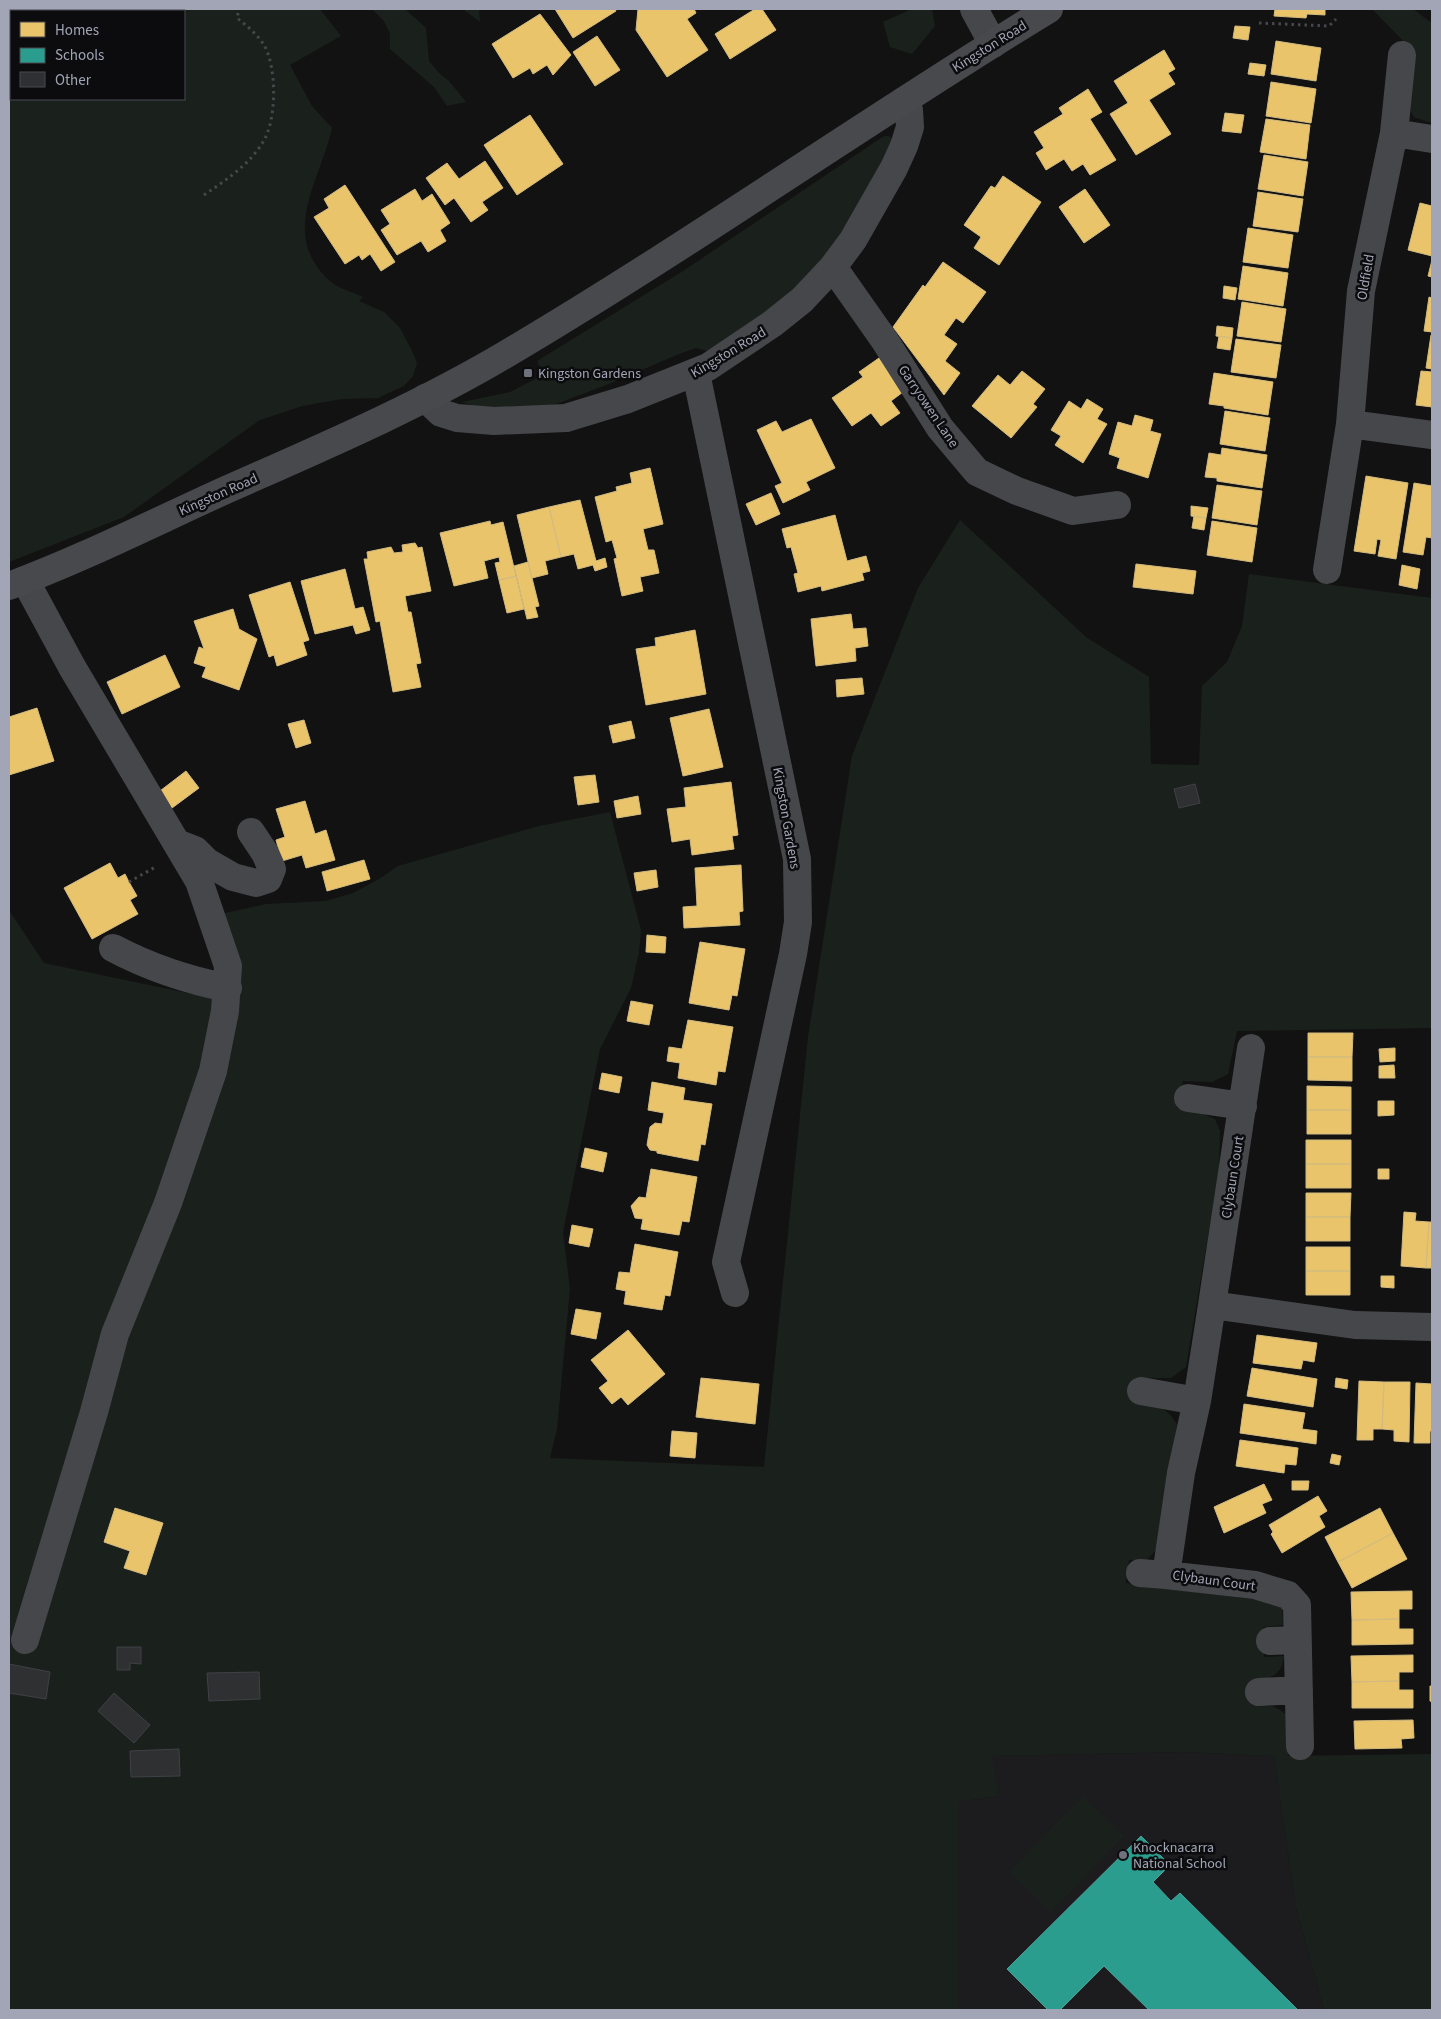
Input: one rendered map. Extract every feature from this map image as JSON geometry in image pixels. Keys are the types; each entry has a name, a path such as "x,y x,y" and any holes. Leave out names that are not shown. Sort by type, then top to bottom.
{"main road":[{"name":"Kingston Road","path":"17,583 302,456 466,377 592,303 1049,9"}],"street":[{"path":"974,9 993,44"},
{"name":"Oldfield","path":"1327,570 1350,424 1361,291 1394,132 1402,55"},
{"name":"Kingston Road","path":"425,398 441,413 457,418 494,421 566,418 628,399 696,373 772,324 802,300 833,266 853,240 894,168 904,146 910,128 909,110 904,101"},
{"path":"1394,132 1432,138"},
{"name":"Garryowen Lane","path":"833,266 886,341 940,428 977,472 1017,491 1073,510 1117,505"},
{"name":"Kingston Gardens","path":"696,373 797,859 798,922 793,954 726,1262 734,1293"},
{"path":"1350,424 1432,435"},
{"path":"17,583 72,667 199,881 228,966 225,1011 213,1071 168,1203 115,1334 94,1412 25,1640"},
{"path":"177,844 186,845 207,862 233,877 256,883 268,879 272,869 265,853 251,832"},
{"path":"113,948 139,962 176,976 228,988"},
{"name":"Clybaun Court","path":"1251,1048 1197,1401 1181,1473 1153,1574 1255,1585 1288,1595 1297,1606 1300,1746"},
{"path":"1188,1098 1243,1106"},
{"path":"1212,1305 1355,1325 1432,1327"},
{"path":"1141,1391 1197,1401"},
{"path":"1270,1641 1298,1640"},
{"path":"1259,1692 1299,1690"}],"path":[{"path":"204,195 230,177 252,157 264,141 272,115 273,77 264,46 252,31 237,18 239,9"},
{"path":"1259,23 1328,26 1336,19"}],"shaded area":[{"path":"9,9 320,9 341,36 290,65 312,106 332,128 307,208 305,227 307,246 315,264 331,282 342,289 363,297 359,301 384,312 400,328 417,363 413,376 404,386 378,398 342,399 302,406 260,420 124,517 9,562"},
{"path":"372,9 405,9 426,28 429,61 466,102 447,106 434,87 390,49 390,34 384,21"},
{"path":"463,9 479,9 480,22"},
{"path":"912,9 932,9 935,26 912,54 890,47 883,22"},
{"path":"1372,9 1413,9 1432,23 1432,123 1414,117 1411,112 1406,44"},
{"path":"884,136 889,136 893,140 893,145 852,217 824,257 795,288 761,316 726,340 708,351 696,348 556,404 527,410 477,407 462,402 510,392 543,375 537,361 683,271"},
{"path":"960,520 1086,637 1149,677 1151,764 1199,765 1202,686 1227,662 1242,626 1249,574 1432,598 1432,1028 1237,1031 1228,1074 1212,1082 1183,1081 1177,1108 1201,1113 1215,1119 1220,1131 1219,1171 1186,1367 1171,1378 1144,1378 1139,1380 1133,1402 1164,1410 1169,1413 1177,1425 1157,1549 1145,1562 1129,1560 1126,1583 1274,1602 1282,1608 1283,1625 1263,1627 1264,1657 1284,1656 1283,1663 1274,1675 1264,1679 1252,1680 1252,1704 1274,1707 1286,1715 1288,1756 1432,1754 1432,2010 1324,2010 1296,1907 1274,1756 1184,1752 992,1756 999,1796 958,1802 958,2010 9,2010 9,910 44,963 211,998 222,965 217,936 225,913 266,904 326,901 353,893 398,866 539,826 610,812 641,930 639,952 631,988 600,1049 563,1232 570,1289 557,1429 550,1458 764,1467 808,1037 852,756 918,588"},
{"name":"Knocknacarra National School","path":"1184,1752 1274,1756 1296,1907 1324,2010 958,2010 958,1802 999,1796 991,1756"},
{"path":"1083,1796 1124,1836 1051,1912 1009,1872"}],"building: Homes":[{"path":"555,9 615,9 616,11 573,38"},
{"path":"638,9 694,9 696,13 687,19 708,50 667,77 636,30"},
{"path":"755,9 762,9 776,30 730,59 715,34"},
{"path":"1275,9 1325,9 1325,15 1307,14 1306,18 1274,16"},
{"path":"540,14 571,55 553,75 547,65 533,74 530,68 513,78 492,44"},
{"path":"1235,26 1250,27 1248,40 1233,38"},
{"path":"597,36 620,70 595,86 573,52"},
{"path":"1276,41 1321,48 1316,81 1271,74"},
{"path":"1164,50 1175,69 1168,73 1175,84 1149,100 1171,134 1136,155 1110,114 1128,103 1114,81"},
{"path":"1250,63 1266,65 1264,76 1248,74"},
{"path":"1271,82 1316,89 1311,123 1266,116"},
{"path":"1088,89 1102,112 1090,119 1116,160 1090,175 1083,164 1072,171 1064,159 1046,170 1036,153 1044,148 1034,132 1063,114 1059,108"},
{"path":"1225,113 1244,115 1241,133 1222,131"},
{"path":"530,115 563,164 517,195 484,145"},
{"path":"1266,119 1310,125 1306,159 1260,152"},
{"path":"1264,155 1308,162 1303,196 1258,189"},
{"path":"485,161 503,188 482,202 488,210 471,222 454,198 445,205 426,178 447,163 459,179"},
{"path":"1003,176 1041,202 999,265 974,248 981,237 964,225 991,186 995,188"},
{"path":"345,185 395,262 381,271 370,254 362,260 359,255 345,264 314,217 329,208 324,199"},
{"path":"415,189 422,201 432,194 450,223 440,230 446,241 428,252 421,241 397,255 381,230 390,224 381,210"},
{"path":"1085,189 1110,225 1084,243 1059,207"},
{"path":"1258,192 1303,199 1298,232 1253,226"},
{"path":"1420,203 1432,206 1432,256 1408,250"},
{"path":"1248,228 1293,235 1288,268 1243,262"},
{"path":"1432,260 1432,277 1428,276"},
{"path":"943,262 986,292 963,323 956,318 944,335 957,344 945,361 960,373 944,395 893,327 923,285 925,287"},
{"path":"1243,266 1288,273 1283,306 1238,299"},
{"path":"1224,286 1237,288 1235,300 1223,298"},
{"path":"1429,297 1432,298 1432,332 1424,331"},
{"path":"1242,302 1286,309 1281,342 1237,336"},
{"path":"1217,326 1233,328 1232,338 1216,336"},
{"path":"1432,335 1432,369 1426,368"},
{"path":"1219,336 1232,338 1230,350 1217,348"},
{"path":"1236,339 1281,345 1276,378 1231,372"},
{"path":"879,358 903,392 891,401 900,413 881,426 871,413 852,426 832,398 863,377 859,372"},
{"path":"1022,371 1045,389 1033,404 1037,407 1011,438 972,406 998,375 1010,385"},
{"path":"1421,371 1432,372 1432,407 1416,405"},
{"path":"1214,373 1273,382 1268,415 1209,404"},
{"path":"1087,399 1103,409 1097,419 1107,424 1083,463 1055,445 1061,436 1051,430 1069,401 1081,409"},
{"path":"1225,411 1270,418 1265,451 1220,444"},
{"path":"1135,415 1153,420 1150,431 1161,434 1148,478 1117,468 1120,458 1109,454 1118,422 1132,426"},
{"path":"811,419 835,468 806,482 810,490 783,503 775,486 782,483 757,430 776,421 782,432"},
{"path":"1222,448 1267,455 1262,488 1217,481 1217,478 1205,477 1209,453 1221,455"},
{"path":"650,468 663,524 643,529 648,550 654,550 659,573 640,577 643,591 622,596 614,559 617,558 612,540 606,542 595,497 617,491 616,487 632,483 630,473"},
{"path":"1366,476 1408,483 1396,559 1378,556 1381,540 1377,539 1375,554 1354,551"},
{"path":"1414,483 1432,486 1432,538 1426,537 1423,555 1403,552"},
{"path":"1217,485 1262,491 1257,525 1212,518"},
{"path":"771,493 780,514 756,525 746,504"},
{"path":"580,500 596,561 605,558 607,567 595,571 593,565 578,569 574,554 561,557 549,507"},
{"path":"1191,506 1208,508 1206,518 1191,516"},
{"path":"549,507 561,557 545,561 548,574 532,578 517,515"},
{"path":"835,515 847,561 866,556 870,571 862,573 864,580 822,591 821,586 798,592 794,574 798,573 791,547 787,548 782,529"},
{"path":"1194,516 1206,518 1204,530 1192,528"},
{"path":"490,521 491,525 503,522 516,576 499,580 495,563 500,562 499,557 484,561 488,578 454,586 440,533"},
{"path":"1212,521 1257,528 1252,562 1207,555"},
{"path":"415,543 418,548 422,547 431,591 405,596 408,612 411,612 421,663 416,664 421,687 393,692 380,621 376,622 364,559 368,559 367,552 391,547 394,553 403,552 402,545"},
{"path":"528,562 539,606 535,607 538,617 527,619 514,566"},
{"path":"1136,564 1196,571 1193,594 1133,587"},
{"path":"1402,565 1420,569 1417,589 1399,585"},
{"path":"345,569 355,609 363,607 370,630 356,634 353,625 315,634 301,581"},
{"path":"516,576 524,609 507,613 499,580"},
{"path":"290,582 309,640 303,642 307,655 277,666 274,655 269,657 249,595"},
{"path":"233,609 239,629 257,639 239,690 202,677 206,667 194,663 199,647 204,649 194,621"},
{"path":"851,614 853,629 866,628 868,646 855,648 856,661 816,666 811,619"},
{"path":"695,630 706,694 646,705 636,649 656,646 655,638"},
{"path":"165,655 180,687 122,714 107,682"},
{"path":"862,678 864,694 837,697 836,680"},
{"path":"37,708 54,761 9,775 9,717"},
{"path":"709,709 723,767 683,776 670,718"},
{"path":"304,720 311,743 296,748 288,724"},
{"path":"631,721 635,738 613,743 609,726"},
{"path":"186,771 199,788 168,811 156,794"},
{"path":"595,775 599,802 578,805 574,777"},
{"path":"731,782 738,835 732,836 734,849 692,855 690,839 672,842 667,809 686,807 684,788"},
{"path":"638,796 641,814 617,818 614,801"},
{"path":"305,801 315,834 326,830 335,860 306,868 302,855 282,861 276,840 285,837 276,809"},
{"path":"364,860 370,879 327,891 322,872"},
{"path":"110,863 118,878 125,874 137,896 130,900 138,914 92,939 64,888"},
{"path":"741,865 743,911 739,912 740,925 684,928 683,907 697,906 695,868"},
{"path":"656,870 658,887 637,891 634,873"},
{"path":"647,935 666,937 665,953 646,952"},
{"path":"700,942 745,949 737,996 732,995 729,1010 689,1003"},
{"path":"631,1001 653,1005 649,1025 627,1021"},
{"path":"688,1020 733,1027 725,1072 718,1071 716,1085 678,1078 680,1063 667,1061 669,1047 682,1049"},
{"path":"1308,1033 1353,1033 1352,1057 1308,1057"},
{"path":"1395,1048 1395,1061 1380,1062 1379,1049"},
{"path":"1308,1057 1352,1057 1352,1081 1308,1080"},
{"path":"1394,1065 1395,1078 1379,1078 1379,1066"},
{"path":"602,1073 622,1077 619,1093 599,1089"},
{"path":"652,1082 685,1088 683,1100 712,1104 705,1145 701,1144 698,1161 657,1153 657,1151 650,1150 647,1145 650,1127 655,1123 662,1124 664,1113 648,1110"},
{"path":"1307,1086 1351,1087 1351,1110 1307,1110"},
{"path":"1378,1101 1394,1101 1394,1115 1378,1116"},
{"path":"1307,1110 1351,1110 1351,1134 1307,1134"},
{"path":"1306,1140 1351,1140 1351,1164 1306,1164"},
{"path":"585,1148 607,1153 603,1172 581,1167"},
{"path":"1306,1164 1351,1164 1351,1188 1306,1188"},
{"path":"651,1169 697,1177 689,1222 682,1221 679,1235 641,1229 643,1219 635,1218 631,1206 639,1197 646,1198"},
{"path":"1378,1169 1389,1169 1389,1179 1378,1179"},
{"path":"1306,1193 1351,1193 1350,1217 1306,1217"},
{"path":"1404,1212 1416,1213 1415,1221 1429,1222 1426,1268 1401,1266"},
{"path":"1306,1217 1350,1217 1350,1241 1306,1241"},
{"path":"1429,1222 1432,1222 1432,1268 1426,1268"},
{"path":"572,1225 593,1229 589,1247 569,1243"},
{"path":"635,1244 678,1252 670,1296 665,1295 662,1310 624,1304 626,1291 616,1289 619,1272 630,1273"},
{"path":"1306,1247 1350,1247 1350,1271 1306,1271"},
{"path":"1306,1271 1350,1271 1350,1295 1306,1295"},
{"path":"1381,1276 1394,1276 1394,1288 1381,1287"},
{"path":"576,1309 601,1313 596,1339 571,1334"},
{"path":"628,1330 665,1374 628,1405 621,1397 612,1404 599,1388 608,1381 591,1360"},
{"path":"1257,1335 1317,1343 1314,1362 1303,1360 1301,1369 1253,1363"},
{"path":"1252,1368 1317,1379 1313,1407 1247,1396"},
{"path":"701,1378 759,1384 755,1424 696,1417"},
{"path":"1336,1378 1348,1380 1347,1389 1335,1387"},
{"path":"1359,1381 1384,1382 1382,1429 1373,1429 1373,1440 1357,1440"},
{"path":"1384,1382 1410,1382 1409,1442 1394,1441 1394,1430 1382,1429"},
{"path":"1416,1383 1432,1384 1432,1431 1430,1431 1430,1443 1414,1443"},
{"path":"1244,1404 1305,1413 1302,1429 1317,1431 1316,1444 1240,1433"},
{"path":"672,1431 697,1433 695,1458 670,1456"},
{"path":"1240,1440 1298,1448 1296,1465 1285,1464 1284,1473 1236,1466"},
{"path":"1332,1454 1341,1456 1339,1465 1330,1463"},
{"path":"1292,1481 1309,1481 1308,1490 1292,1490"},
{"path":"1264,1484 1272,1500 1262,1504 1266,1513 1224,1533 1214,1507"},
{"path":"1318,1496 1327,1511 1319,1516 1325,1527 1282,1553 1271,1534 1273,1532 1269,1525"},
{"path":"115,1508 163,1523 146,1575 124,1568 130,1551 104,1542"},
{"path":"1380,1508 1393,1533 1338,1562 1325,1537"},
{"path":"1393,1533 1407,1559 1352,1588 1338,1562"},
{"path":"1412,1591 1412,1609 1399,1609 1399,1619 1352,1620 1351,1592"},
{"path":"1399,1619 1399,1629 1413,1629 1413,1644 1352,1645 1352,1620"},
{"path":"1413,1655 1413,1672 1399,1672 1399,1681 1352,1682 1351,1656"},
{"path":"1399,1681 1399,1690 1413,1690 1413,1708 1352,1708 1352,1682"},
{"path":"1430,1686 1432,1686 1432,1702 1430,1701"},
{"path":"1413,1720 1414,1738 1401,1739 1402,1748 1355,1749 1354,1721"}],"building: Schools":[{"path":"1141,1836 1170,1865 1153,1882 1171,1901 1180,1893 1298,2010 1149,2010 1104,1966 1060,2010 1048,2010 1007,1969"}],"building: Other":[{"path":"1195,784 1200,803 1179,808 1174,789"},
{"path":"117,1647 141,1647 141,1664 130,1663 130,1670 117,1670"},
{"path":"9,1664 50,1672 46,1699 9,1693"},
{"path":"259,1672 260,1699 209,1701 207,1673"},
{"path":"114,1693 150,1725 134,1743 98,1711"},
{"path":"179,1749 180,1776 131,1777 130,1751"}],"place":[{"name":"Kingston Gardens","path":"528,373"},
{"name":"Knocknacarra National School","path":"1123,1855"}]}
